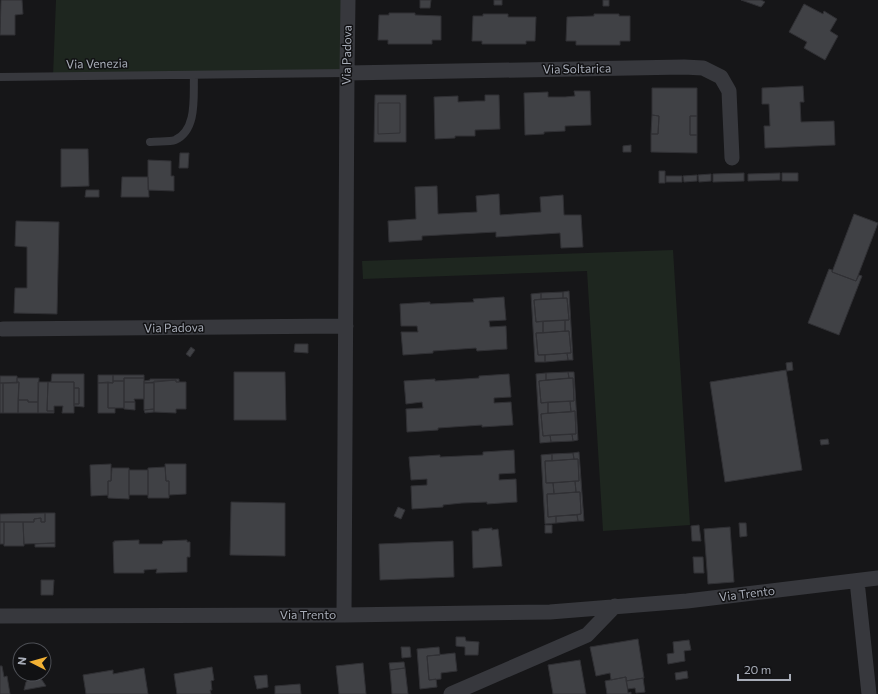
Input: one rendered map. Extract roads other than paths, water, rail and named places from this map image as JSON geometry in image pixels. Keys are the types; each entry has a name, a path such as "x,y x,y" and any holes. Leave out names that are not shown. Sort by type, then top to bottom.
{"street":[{"name":"Via Padova","path":"344,615 348,0"},
{"name":"Via Soltarica","path":"347,73 676,67 703,68 721,77 729,91 732,158"},
{"name":"Via Padova","path":"3,329 346,326"},
{"name":"Via Trento","path":"0,616 344,615 550,612 687,601 878,578"},
{"path":"857,581 869,694"},
{"path":"451,694 587,636 615,606"}],"lane":[{"name":"Via Venezia","path":"0,77 347,73"},
{"path":"150,142 175,140 187,130 192,116 194,75"}]}
